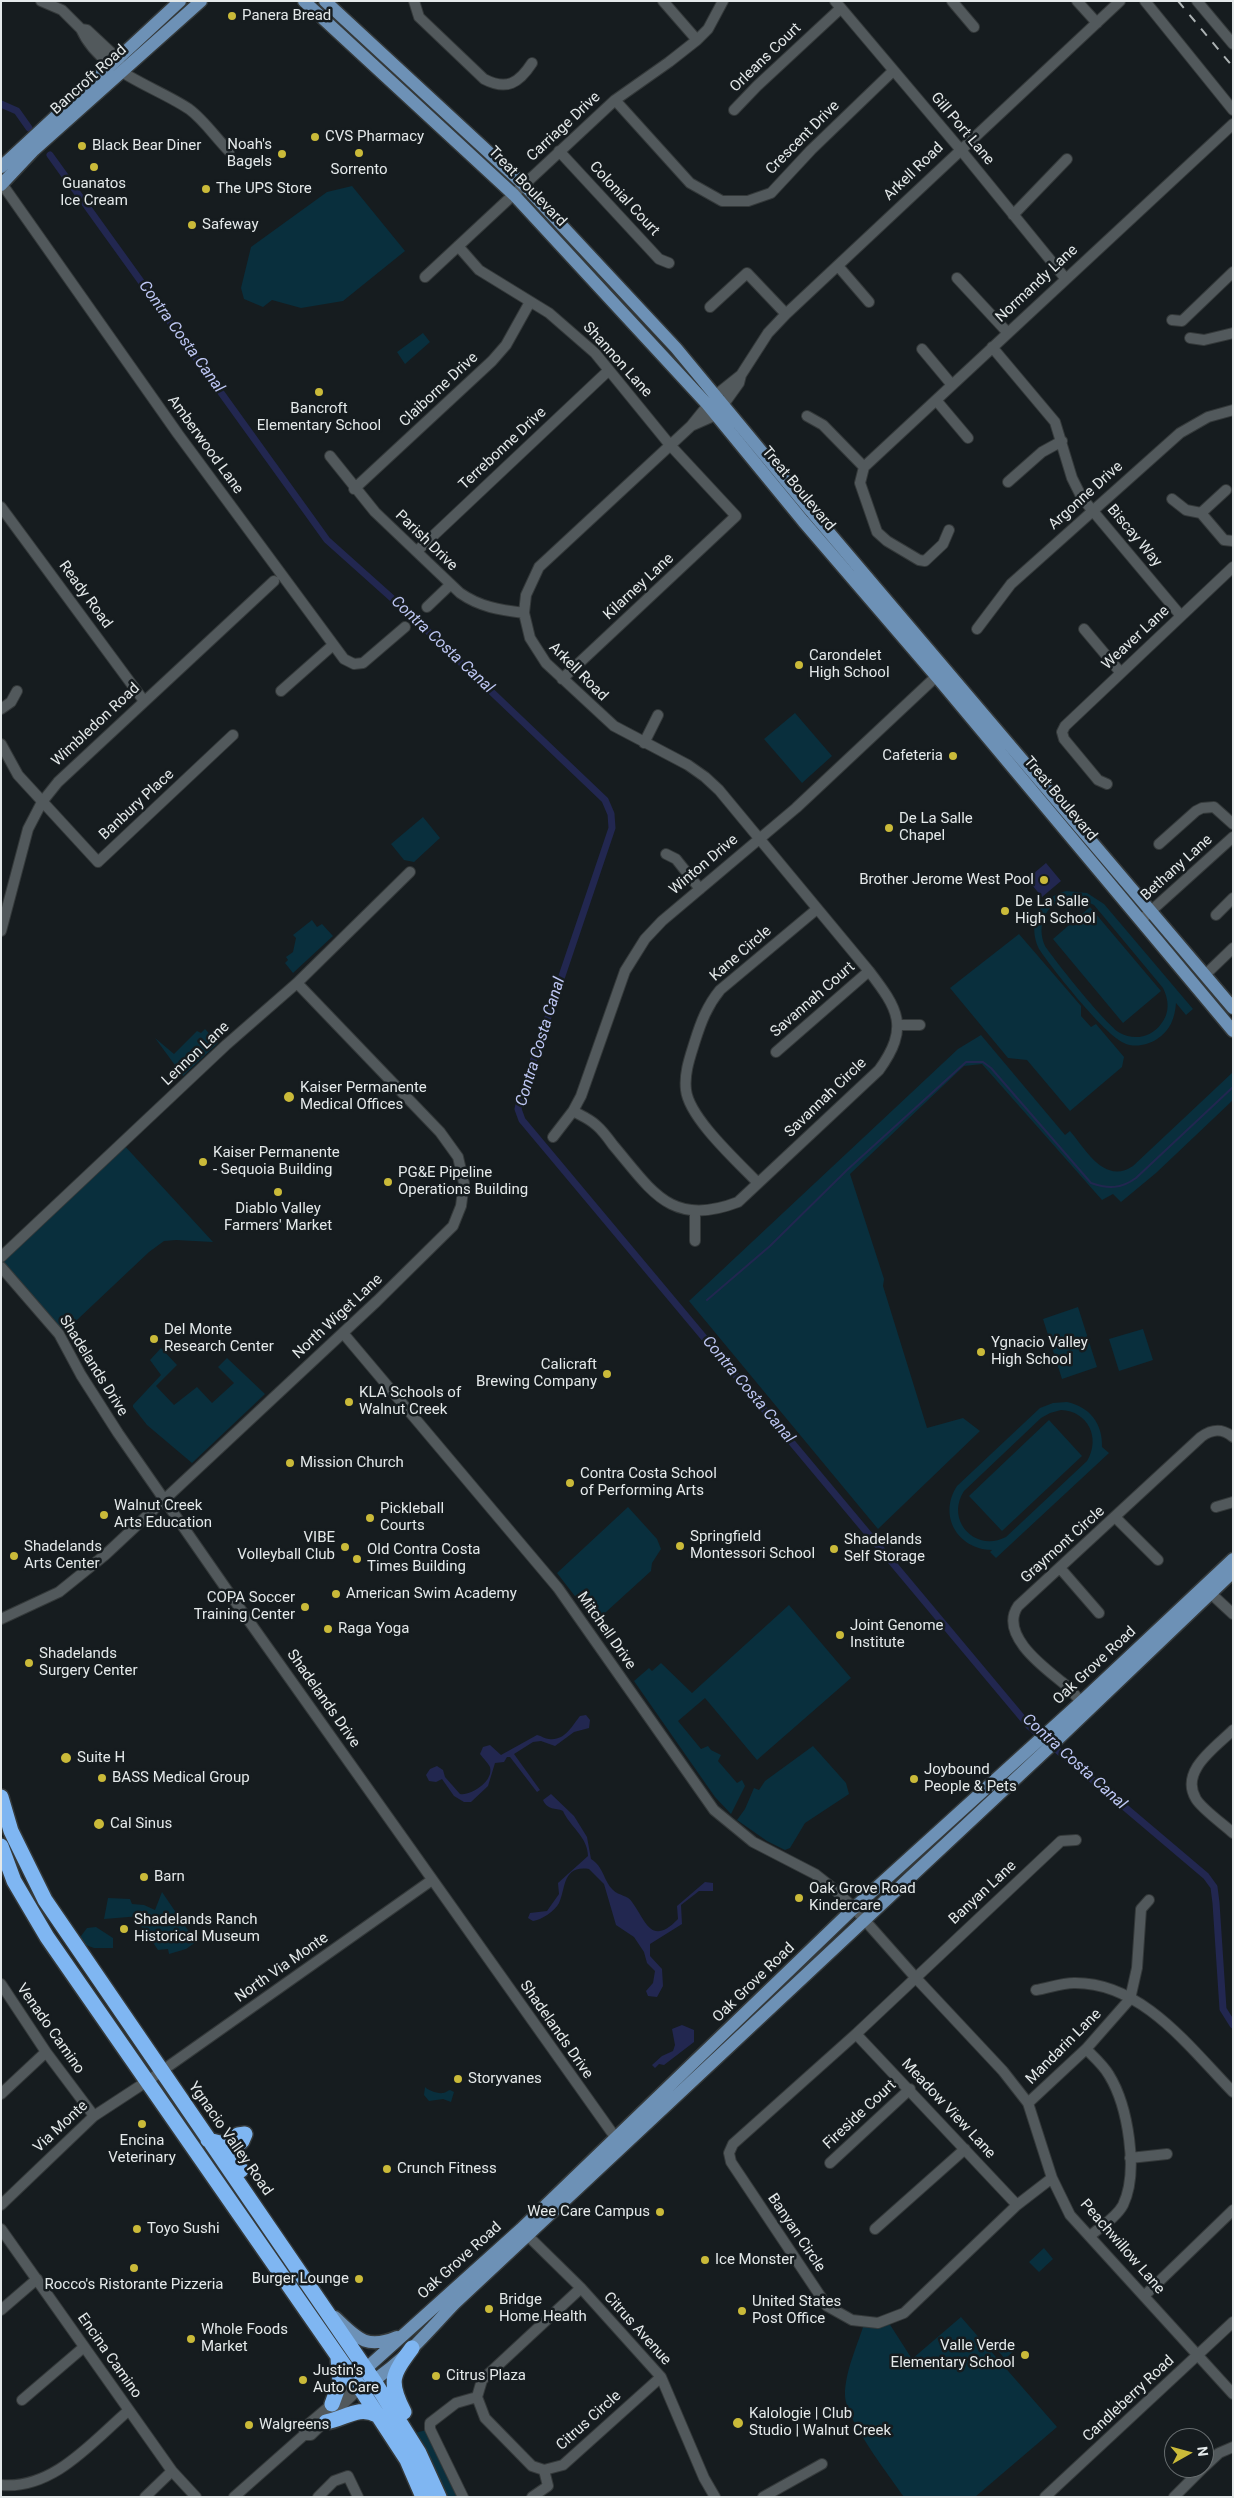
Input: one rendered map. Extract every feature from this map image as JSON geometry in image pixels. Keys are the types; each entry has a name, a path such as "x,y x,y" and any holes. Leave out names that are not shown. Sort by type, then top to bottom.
{"highway":[{"name":"Ygnacio Valley Road","path":"1,1798 11,1831 45,1900 370,2375 419,2453 439,2497"},
{"path":"1,1846 14,1881 47,1937 337,2354 407,2460 423,2497"},
{"path":"208,2140 224,2144 238,2134 245,2134 242,2141 232,2148 231,2153 249,2183 251,2202"},
{"path":"412,2348 397,2368 393,2378 394,2392 426,2454 427,2470"},
{"path":"332,2404 340,2382 337,2354"},
{"path":"326,2422 360,2410 369,2410 377,2415"}],"main road":[{"name":"Bancroft Road","path":"1,172 5,163 180,1"},
{"name":"Bancroft Road","path":"1,184 34,150 201,1"},
{"name":"Treat Boulevard","path":"304,1 514,195 707,404 803,521 941,672 1233,1008"},
{"name":"Treat Boulevard","path":"325,1 524,185 631,298 720,399 1233,1031"},
{"name":"Oak Grove Road","path":"618,2142 667,2090 854,1908 1036,1751 1085,1706 1207,1590 1233,1559"},
{"name":"Oak Grove Road","path":"1207,1590 1233,1572"},
{"name":"Oak Grove Road","path":"357,2384 412,2348 524,2233 618,2142 865,1920 1010,1783 1010,1774 1030,1754 1036,1751"},
{"name":"Oak Grove Road","path":"370,2375 404,2334 524,2233"},
{"path":"324,2307 363,2342 374,2344 386,2342 404,2334"}],"street":[{"path":"41,1 62,10 81,29 87,30 123,72 190,110 229,151"},
{"path":"62,10 70,1"},
{"path":"414,1 419,17 484,80 494,85 512,84 525,74 532,63"},
{"path":"663,1 697,40"},
{"name":"Carriage Drive","path":"425,277 615,100 697,40 708,28 723,1"},
{"path":"952,1 974,27"},
{"path":"1077,1 1097,23"},
{"name":"Arkell Road","path":"691,426 716,415 720,399 741,375 768,333 786,314 1120,1"},
{"path":"1145,1 1233,110"},
{"path":"1197,1 1232,43"},
{"name":"Gill Port Lane","path":"838,5 1066,278"},
{"name":"Orleans Court","path":"734,110 838,5"},
{"name":"Crescent Drive","path":"615,100 690,182 722,201 748,201 771,193 811,150 893,71"},
{"name":"Normandy Lane","path":"864,468 1233,124"},
{"name":"Colonial Court","path":"559,151 659,259 670,263"},
{"path":"1013,214 1067,158"},
{"name":"Amberwood Lane","path":"1,184 178,434 344,659 349,663 359,664 405,627"},
{"name":"Shannon Lane","path":"458,246 479,270 549,313 578,337 609,370 670,445 736,516"},
{"path":"838,266 869,302"},
{"path":"710,307 747,273 786,314"},
{"path":"1172,320 1182,321 1232,273"},
{"path":"957,278 1008,332"},
{"name":"Claiborne Drive","path":"354,489 492,362 506,345 530,302"},
{"path":"1190,338 1204,340 1233,333"},
{"name":"Biscay Way","path":"992,347 1055,422 1077,490 1181,616"},
{"path":"922,349 952,386"},
{"name":"Terrebonne Drive","path":"417,551 609,370"},
{"name":"Arkell Road","path":"720,399 707,404 691,426 539,567 526,595 524,613 530,638 536,651 562,679 614,726 688,765 705,777 759,838"},
{"path":"936,400 968,438"},
{"name":"Argonne Drive","path":"977,628 1011,584 1180,433 1208,417 1233,410"},
{"path":"806,416 823,425 864,468 860,484 877,532 886,541 919,560 925,561 943,544 949,530"},
{"path":"1008,482 1042,452 1062,441"},
{"name":"Parish Drive","path":"330,456 354,489 374,512 417,551 450,585 472,601 487,607 524,613"},
{"path":"1201,513 1226,490"},
{"path":"1172,499 1186,510 1201,513 1224,540 1233,540"},
{"name":"Ready Road","path":"1,507 144,701"},
{"name":"Kilarney Lane","path":"562,679 736,516"},
{"name":"Weaver Lane","path":"1107,784 1098,780 1064,739 1062,732 1065,726 1233,567"},
{"name":"Wimbledon Road","path":"1,931 28,829 42,802 58,782 274,581"},
{"path":"427,607 450,585"},
{"path":"1084,629 1121,673"},
{"path":"281,691 333,645"},
{"name":"Winton Drive","path":"553,1137 581,1096 625,971 632,957 662,921 800,804 941,672"},
{"path":"1,709 11,702 17,691"},
{"path":"644,743 658,715"},
{"name":"Banbury Place","path":"42,802 98,862 233,735"},
{"path":"1,744 18,775 42,802"},
{"path":"1159,844 1202,808 1214,807 1233,824"},
{"name":"Bethany Lane","path":"1141,920 1233,837"},
{"path":"759,838 870,971 892,1002 898,1025 920,1025"},
{"path":"666,854 676,859 700,889"},
{"name":"Lennon Lane","path":"1,1257 226,1046 297,983 410,872"},
{"path":"1216,915 1233,898"},
{"name":"Kane Circle","path":"758,1183 695,1115 686,1091 686,1069 704,1012 720,990 817,909"},
{"path":"1205,975 1233,948"},
{"name":"Savannah Court","path":"776,1052 870,971"},
{"name":"North Wiget Lane","path":"1,1619 59,1592 105,1555 453,1226 461,1206 464,1183 458,1158 440,1132 297,983"},
{"name":"Savannah Circle","path":"573,1110 596,1124 655,1195 674,1206 695,1211 716,1210 738,1202 879,1070 890,1054 898,1025"},
{"path":"695,1211 695,1241"},
{"name":"Shadelands Drive","path":"1,1267 59,1334 81,1375 165,1500 618,2142"},
{"name":"Mitchell Drive","path":"343,1332 558,1588 714,1810 753,1842 815,1874 865,1920"},
{"name":"Graymont Circle","path":"1085,1706 1063,1682 1044,1670 1012,1628 1013,1612 1207,1433 1221,1430 1233,1437"},
{"path":"1216,1508 1233,1502"},
{"path":"1115,1517 1158,1560"},
{"path":"1060,1568 1100,1613"},
{"path":"1207,1590 1233,1614"},
{"path":"1233,1730 1195,1768 1191,1783 1196,1799 1233,1833"},
{"name":"Banyan Lane","path":"915,1977 1061,1841 1076,1840"},
{"name":"North Via Monte","path":"148,2080 432,1880"},
{"name":"Mandarin Lane","path":"1028,2103 1086,2050 1130,1999 1137,1968 1141,1909 1150,1900"},
{"name":"Peachwillow Lane","path":"865,1920 915,1977 1003,2071 1028,2103 1052,2178 1070,2215 1233,2394"},
{"name":"Banyan Circle","path":"915,1977 856,2034 733,2144 729,2154 731,2162 827,2306 852,2320 878,2323 904,2314 1017,2205 1052,2178"},
{"path":"1036,1990 1073,1983 1103,1986 1130,1999 1157,2014 1233,2092"},
{"name":"Venado Camino","path":"2,1986 46,2052 94,2116"},
{"name":"Meadow View Lane","path":"856,2034 910,2089 1017,2205"},
{"path":"1086,2050 1108,2073 1117,2091 1123,2110 1130,2158 1130,2183 1122,2206 1090,2236"},
{"path":"1,2094 46,2052"},
{"name":"Via Monte","path":"1,2205 94,2116 148,2080"},
{"name":"Fireside Court","path":"830,2164 910,2089"},
{"path":"875,2229 965,2149"},
{"path":"1130,2158 1167,2154"},
{"path":"1144,2296 1233,2210"},
{"name":"Encina Camino","path":"1,2229 128,2411 172,2471 196,2497"},
{"name":"Citrus Avenue","path":"524,2233 581,2288 661,2377 704,2478 715,2497"},
{"path":"1,2310 37,2279"},
{"path":"532,2497 548,2486 544,2470 532,2466 485,2418 477,2397 482,2380 581,2288"},
{"name":"Candleberry Road","path":"1044,2497 1233,2322"},
{"path":"22,2400 84,2347"},
{"name":"Citrus Circle","path":"544,2470 563,2465 661,2377"},
{"name":"Oak Grove Road","path":"234,2497 304,2435 305,2427 357,2384"},
{"name":"Oak Grove Road","path":"304,2435 311,2436 326,2422 357,2384"},
{"path":"463,2497 430,2429 430,2423 456,2403 477,2397"},
{"path":"1,2485 17,2487 44,2478 59,2470 128,2411"},
{"path":"1214,2458 1219,2453 1233,2447"},
{"path":"763,2497 822,2464"},
{"path":"145,2497 172,2471"},
{"path":"318,2497 334,2481 348,2476 358,2497"},
{"path":"1174,2497 1194,2478"}],"shaded area":[{"path":"352,186 405,251 343,301 301,308 272,300 263,307 244,299 241,288 251,247 327,192"},
{"path":"423,333 430,342 405,364 397,352"},
{"path":"795,713 832,756 802,783 764,739"},
{"path":"423,817 440,838 414,862 404,860 391,844"},
{"path":"1066,891 1087,893 1104,904 1193,1009 1186,1015 1176,1003 1173,1019 1168,1028 1162,1036 1149,1043 1132,1045 1115,1038 1080,1001 1039,949 1034,930 1035,922 1042,906 1057,894","holes":["1068,898 1079,898 1094,905 1163,988 1167,1002 1166,1015 1157,1028 1148,1035 1131,1037 1113,1028 1081,993 1045,946 1042,938 1042,923 1048,910 1060,901"]},
{"path":"1090,907 1161,991 1123,1023 1053,939"},
{"path":"312,920 317,927 322,924 333,936 293,973 285,963 288,960 286,957 293,952 296,938 293,935"},
{"path":"1019,934 1081,1006 1081,1016 1091,1027 1096,1024 1124,1057 1122,1067 1070,1111 1027,1060 1008,1058 950,988"},
{"path":"205,1029 218,1043 183,1076 155,1038 174,1054 197,1031 201,1033"},
{"path":"981,1035 1065,1135 1070,1131 1097,1163 1114,1171 1123,1171 1133,1166 1233,1072 1233,1100 1156,1173 1121,1202 1113,1194 1102,1200 982,1064 964,1066 850,1174 884,1279 883,1286 927,1428 963,1418 980,1431 878,1529 689,1301 958,1049"},
{"path":"123,1144 213,1242 164,1241 149,1252 78,1319 59,1334 1,1267 1,1257"},
{"path":"1078,1307 1097,1367 1062,1379 1043,1319"},
{"path":"1143,1329 1153,1360 1119,1371 1109,1339"},
{"path":"161,1348 177,1365 156,1386 174,1405 197,1387 212,1403 234,1383 218,1367 227,1358 265,1394 192,1463 147,1425 133,1407 161,1375 150,1360"},
{"path":"1067,1402 1075,1404 1088,1412 1094,1418 1100,1431 1102,1447 1109,1453 996,1558 990,1552 992,1550 969,1544 954,1528 950,1519 952,1497 957,1486 1040,1408 1053,1403","holes":["1061,1410 1078,1415 1085,1421 1092,1435 1093,1443 1087,1461 1006,1537 995,1541 984,1541 966,1531 958,1513 959,1502 964,1491 1041,1418"]},
{"path":"1049,1420 1082,1456 1002,1531 969,1496"},
{"path":"628,1507 657,1539 661,1549 652,1563 651,1571 595,1622 557,1573"},
{"path":"789,1605 851,1678 757,1760 705,1698 678,1721 701,1749 708,1746 711,1750 721,1755 718,1761 737,1783 742,1780 745,1786 731,1814 715,1797 634,1681 649,1668 652,1671 661,1663 692,1693"},
{"path":"813,1746 846,1783 849,1794 805,1823 790,1848 785,1850 767,1841 737,1820 745,1809 754,1788 759,1790 765,1781"},
{"path":"162,1892 196,1942 186,1949 169,1954 168,1949 158,1950 148,1935 142,1936 141,1916 104,1919 108,1898 130,1899 132,1904 144,1905 155,1910"},
{"path":"96,1927 113,1938 113,1948 94,1948 80,1943 81,1936 87,1928"},
{"path":"425,2087 438,2093 450,2090 454,2092 451,2102 443,2099 429,2101 424,2095"},
{"path":"1044,2248 1053,2259 1039,2272 1029,2262"},
{"path":"961,2317 1057,2427 975,2497 904,2497 869,2447 852,2418 847,2405 845,2395 852,2358 865,2321 887,2320 912,2359"},
{"path":"1005,2336 1017,2348 1005,2359 994,2346"},
{"path":"430,2429 463,2497 439,2497 426,2454 415,2433"}],"water":[{"name":"Brother Jerome West Pool","path":"1046,863 1061,881 1042,897 1027,879"},
{"path":"586,1715 590,1720 589,1728 574,1732 555,1746 541,1741 533,1742 514,1754 540,1790 537,1792 510,1757 507,1757 504,1762 495,1763 488,1786 471,1802 464,1802 454,1796 442,1779 436,1782 429,1781 426,1775 430,1769 437,1766 443,1770 445,1777 460,1794 470,1793 481,1786 489,1777 490,1767 480,1754 483,1747 490,1745 501,1755 537,1735 548,1739 559,1738 568,1732 580,1716"},
{"path":"551,1794 574,1816 587,1837 591,1859 599,1866 610,1886 615,1892 630,1900 650,1928 655,1931 661,1931 669,1927 678,1919 677,1906 705,1882 713,1883 713,1891 699,1891 681,1905 682,1924 650,1944 650,1956 662,1969 663,1986 657,1997 648,1996 646,1991 653,1983 655,1971 647,1963 644,1952 634,1937 616,1925 604,1884 589,1869 580,1869 569,1874 559,1903 551,1912 533,1921 528,1918 530,1913 547,1911 559,1894 558,1883 588,1856 585,1843 563,1811 547,1806 543,1800"},
{"path":"682,2025 694,2030 694,2042 664,2065 659,2064 655,2068 652,2065 662,2056 673,2051 675,2045 672,2029"}],"waterway":[{"name":"Contra Costa Canal","path":"1,104 17,111 29,128"},
{"name":"Contra Costa Canal","path":"50,155 327,540 413,617 605,800 611,814 612,828 520,1100 518,1109 522,1120 1029,1726 1206,1876 1214,1887 1223,2009 1233,2025"},
{"path":"707,1300 770,1246 847,1170 966,1062 983,1062 991,1068 1091,1183 1109,1187 1120,1186 1136,1178 1233,1087"}],"railway":[{"path":"1178,1 1233,67"}],"place":[{"name":"Panera Bread","path":"232,16"},
{"name":"CVS Pharmacy","path":"315,137"},
{"name":"Black Bear Diner","path":"82,146"},
{"name":"Sorrento","path":"359,153"},
{"name":"Noah's Bagels","path":"282,154"},
{"name":"Guanatos Ice Cream","path":"94,167"},
{"name":"The UPS Store","path":"206,189"},
{"name":"Safeway","path":"192,225"},
{"name":"Bancroft Elementary School","path":"319,392"},
{"name":"Carondelet High School","path":"799,665"},
{"name":"Cafeteria","path":"953,756"},
{"name":"De La Salle Chapel","path":"889,828"},
{"name":"Brother Jerome West Pool","path":"1044,880"},
{"name":"De La Salle High School","path":"1005,911"},
{"name":"Kaiser Permanente Medical Offices","path":"289,1097"},
{"name":"Kaiser Permanente - Sequoia Building","path":"203,1162"},
{"name":"PG&E Pipeline Operations Building","path":"388,1182"},
{"name":"Diablo Valley Farmers' Market","path":"278,1192"},
{"name":"Del Monte Research Center","path":"154,1339"},
{"name":"Ygnacio Valley High School","path":"981,1352"},
{"name":"Calicraft Brewing Company","path":"607,1374"},
{"name":"KLA Schools of Walnut Creek","path":"349,1402"},
{"name":"Mission Church","path":"290,1463"},
{"name":"Contra Costa School of Performing Arts","path":"570,1483"},
{"name":"Walnut Creek Arts Education","path":"104,1515"},
{"name":"Pickleball Courts","path":"370,1518"},
{"name":"Springfield Montessori School","path":"680,1546"},
{"name":"VIBE Volleyball Club","path":"345,1547"},
{"name":"Shadelands Self Storage","path":"834,1549"},
{"name":"Shadelands Arts Center","path":"14,1556"},
{"name":"Old Contra Costa Times Building","path":"357,1559"},
{"name":"American Swim Academy","path":"336,1594"},
{"name":"COPA Soccer Training Center","path":"305,1607"},
{"name":"Raga Yoga","path":"328,1629"},
{"name":"Joint Genome Institute","path":"840,1635"},
{"name":"Shadelands Surgery Center","path":"29,1663"},
{"name":"Suite H","path":"66,1758"},
{"name":"BASS Medical Group","path":"102,1778"},
{"name":"Joybound People & Pets","path":"914,1779"},
{"name":"Cal Sinus","path":"99,1824"},
{"name":"Barn","path":"144,1877"},
{"name":"Oak Grove Road Kindercare","path":"799,1898"},
{"name":"Shadelands Ranch Historical Museum","path":"124,1929"},
{"name":"Storyvanes","path":"458,2079"},
{"name":"Encina Veterinary","path":"142,2124"},
{"name":"Crunch Fitness","path":"387,2169"},
{"name":"Wee Care Campus","path":"660,2212"},
{"name":"Toyo Sushi","path":"137,2229"},
{"name":"Ice Monster","path":"705,2260"},
{"name":"Rocco's Ristorante Pizzeria","path":"134,2268"},
{"name":"Burger Lounge","path":"359,2279"},
{"name":"Bridge Home Health","path":"489,2309"},
{"name":"United States Post Office","path":"742,2311"},
{"name":"Whole Foods Market","path":"191,2339"},
{"name":"Valle Verde Elementary School","path":"1025,2355"},
{"name":"Citrus Plaza","path":"436,2376"},
{"name":"Justin's Auto Care","path":"303,2380"},
{"name":"Kalologie | Club Studio | Walnut Creek","path":"738,2423"},
{"name":"Walgreens","path":"249,2425"}]}
